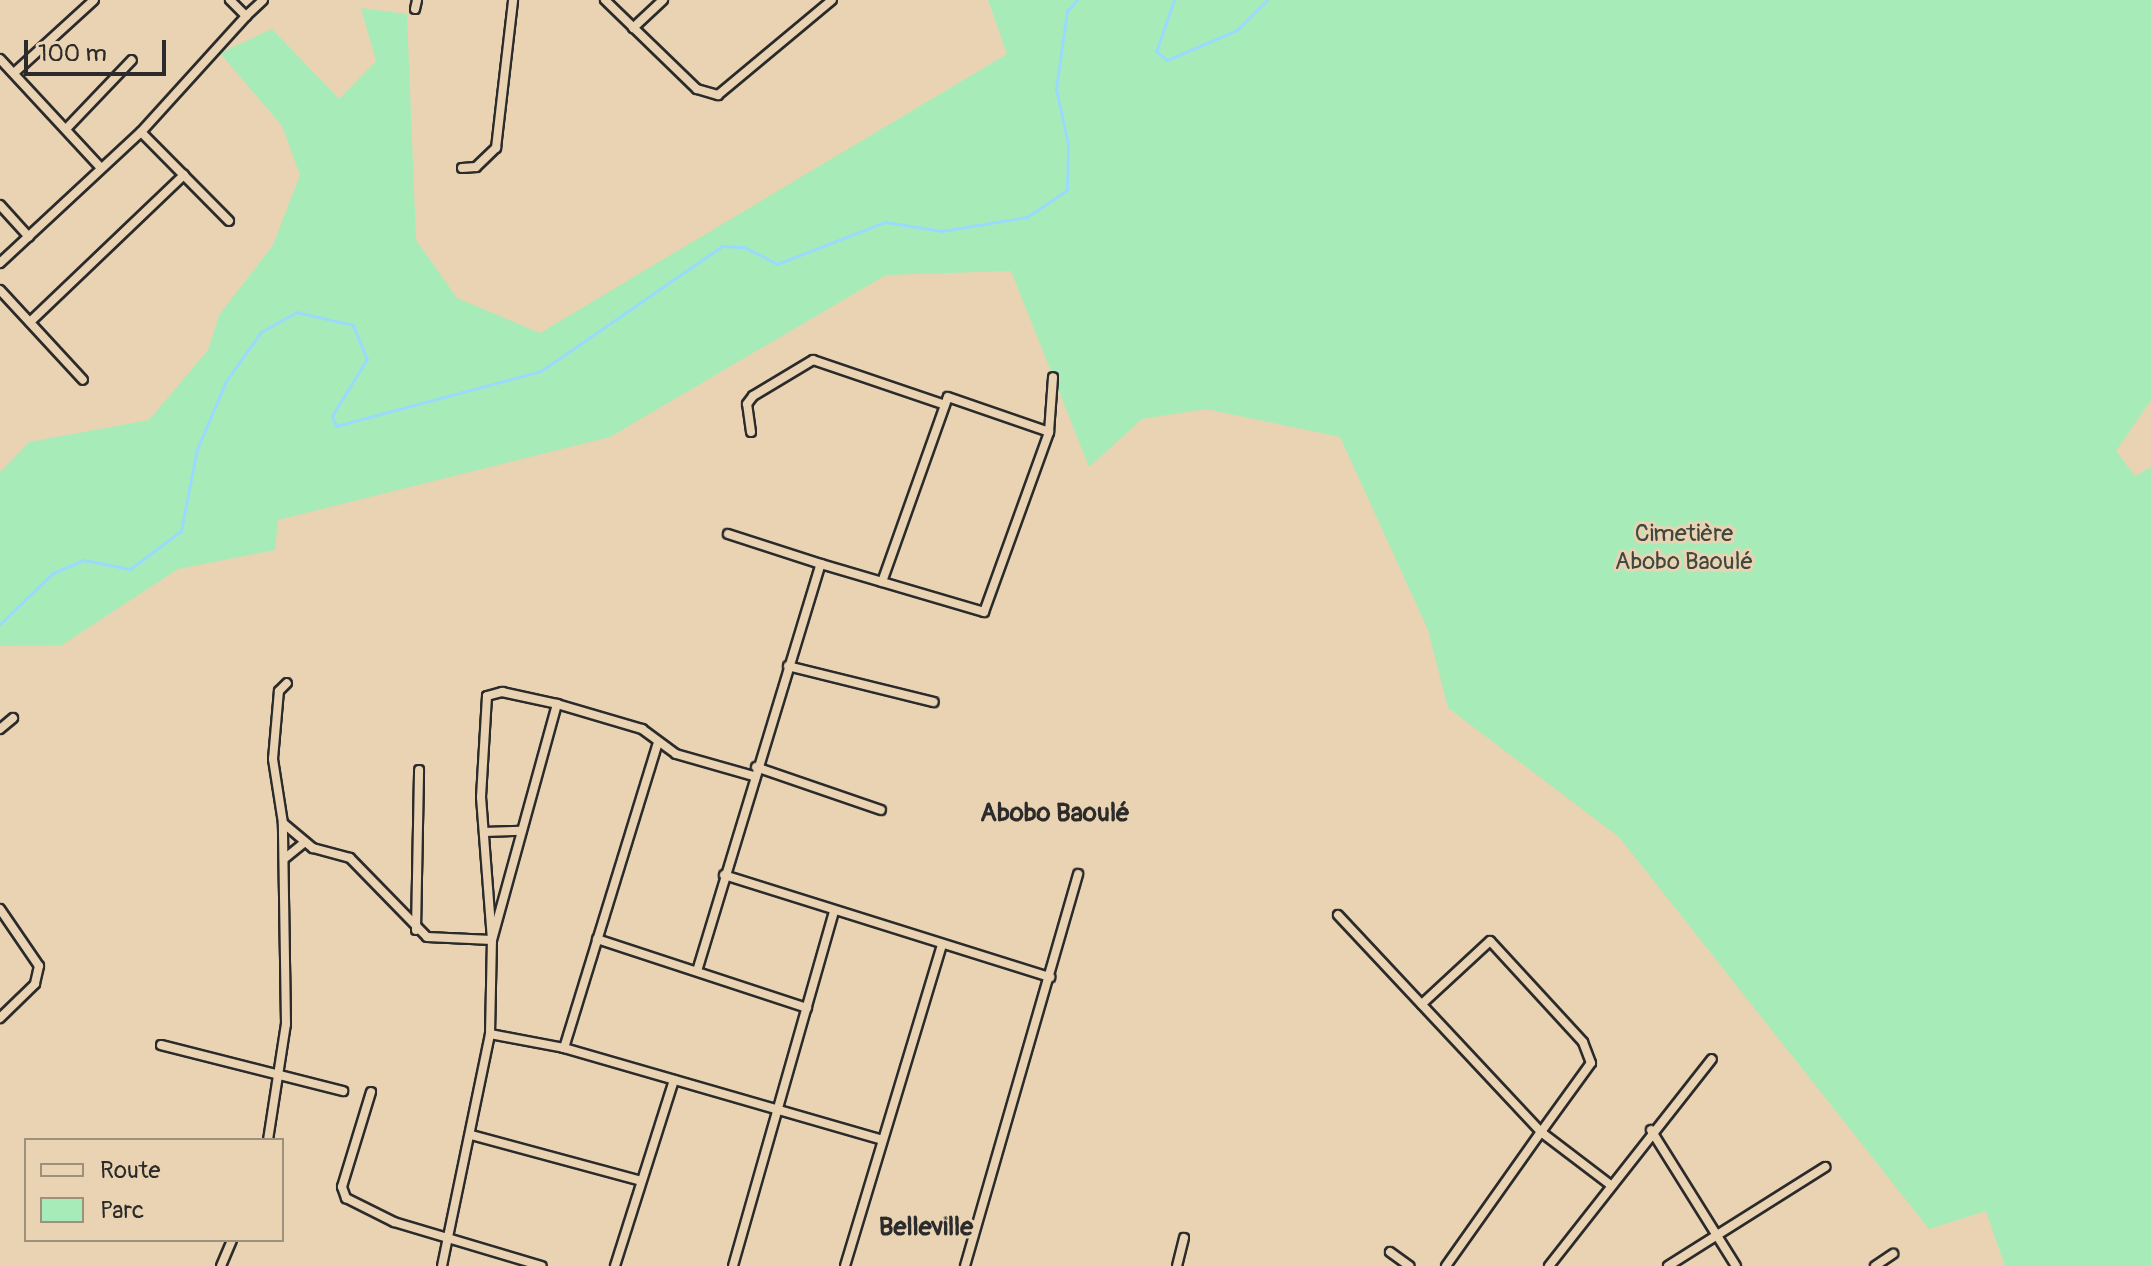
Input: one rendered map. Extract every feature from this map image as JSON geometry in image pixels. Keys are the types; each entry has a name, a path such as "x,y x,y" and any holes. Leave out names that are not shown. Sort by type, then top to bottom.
{"street":[{"path":"230,0 246,16"},
{"path":"0,263 141,132 263,0"},
{"path":"462,168 476,167 496,148 513,0"},
{"path":"605,0 697,89 718,95 832,0"},
{"path":"633,28 663,0"},
{"path":"14,73 89,2"},
{"path":"0,59 101,168"},
{"path":"66,129 132,60"},
{"path":"141,132 229,221"},
{"path":"30,322 184,175"},
{"path":"0,205 29,237"},
{"path":"0,290 83,380"},
{"path":"751,432 753,396 813,360 945,405"},
{"path":"728,534 984,612 1049,432 1053,377"},
{"path":"882,582 948,397 1049,432"},
{"path":"697,971 755,772 821,564"},
{"path":"788,666 934,702"},
{"path":"268,1138 280,1079 286,1024 283,823 273,759 279,691 287,683"},
{"path":"442,1266 451,1240 490,1034 492,940 484,832 487,696 502,692 557,704 642,729 657,745 881,810"},
{"path":"492,940 557,704"},
{"path":"0,729 13,718"},
{"path":"564,1048 657,745"},
{"path":"416,930 419,770"},
{"path":"283,823 305,842 350,858 416,930 439,940 492,940"},
{"path":"484,832 521,831"},
{"path":"283,859 305,842"},
{"path":"965,1266 1078,874"},
{"path":"724,875 1050,977"},
{"path":"0,909 39,966 35,984 0,1018"},
{"path":"733,1266 834,911"},
{"path":"1338,915 1541,1132 1612,1186"},
{"path":"597,939 807,1008"},
{"path":"1422,1004 1485,942 1495,945 1592,1057 1446,1266"},
{"path":"845,1266 942,944"},
{"path":"490,1034 564,1048 882,1140"},
{"path":"161,1045 280,1079 343,1091"},
{"path":"1549,1266 1651,1130 1712,1059"},
{"path":"615,1266 674,1080"},
{"path":"371,1092 342,1193 394,1222 542,1266"},
{"path":"1651,1130 1736,1266"},
{"path":"471,1135 641,1181"},
{"path":"1668,1266 1825,1167"},
{"path":"1177,1266 1184,1238"},
{"path":"221,1266 231,1242"},
{"path":"1390,1252 1409,1266"},
{"path":"1875,1266 1893,1254"}],"green space":[{"name":"Cimetière Abobo Baoulé","path":"988,0 2151,0 2151,400 2116,451 2135,476 2151,467 2151,1266 2005,1266 1986,1211 1929,1229 1619,837 1448,708 1428,630 1340,437 1206,409 1142,419 1089,467 1011,271 886,275 610,437 278,520 275,550 178,569 62,645 0,646 0,472 29,442 149,420 208,350 219,315 273,245 300,175 282,126 220,53 272,29 339,99 376,61 361,8 407,14 416,240 457,298 540,333 1007,54"}],"waterway":[{"path":"0,624 53,573 84,560 130,569 181,531 197,449 226,381 261,332 296,312 353,325 367,359 332,416 336,426 541,371 722,246 744,247 777,264 885,222 942,231 1027,217 1067,190 1068,144 1056,89 1067,11 1077,0"},
{"path":"1174,0 1156,51 1167,60 1237,30 1267,0"}],"district":[{"name":"Abobo Baoulé","path":"1055,814"},
{"name":"Belleville","path":"926,1228"}]}
